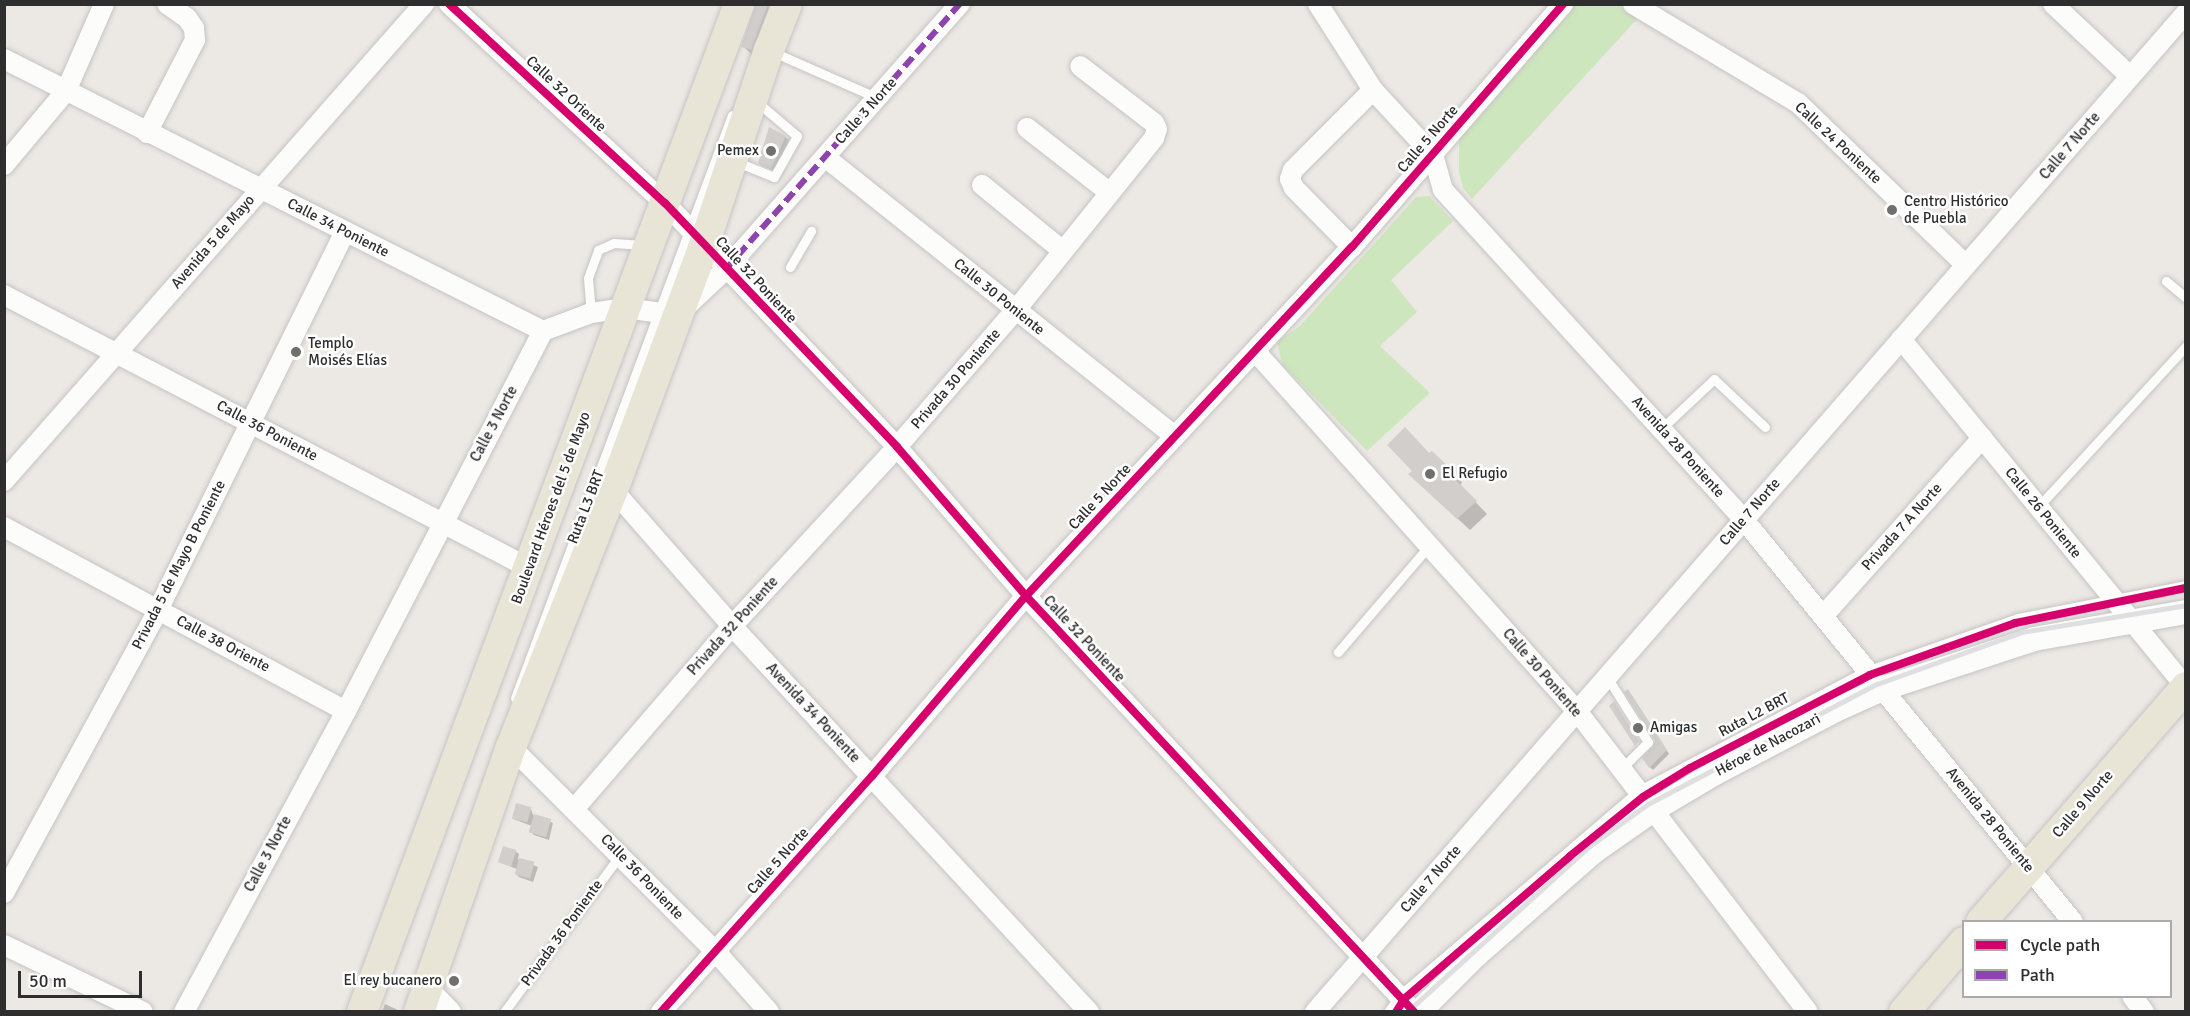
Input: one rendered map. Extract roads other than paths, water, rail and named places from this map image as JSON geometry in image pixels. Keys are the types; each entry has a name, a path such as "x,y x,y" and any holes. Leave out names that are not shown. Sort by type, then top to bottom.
{"main road":[{"name":"Boulevard Héroes del 5 de Mayo","path":"362,1011 628,308 649,245 667,205 739,4"},
{"path":"424,1000 511,747 613,490 667,314 697,238 732,160 745,100 764,49 787,4"},
{"name":"Calle 9 Norte","path":"1982,920 2186,687"},
{"path":"1904,1011 1962,944"}],"street":[{"path":"4,165 66,91 104,4"},
{"path":"147,133 195,39 194,28 187,18 167,4"},
{"name":"Avenida 5 de Mayo","path":"4,481 424,4"},
{"name":"Calle 32 Oriente","path":"449,4 667,205"},
{"name":"Calle 3 Norte","path":"667,314 726,269 960,4"},
{"name":"Avenida 28 Poniente","path":"1318,4 1373,90 1433,155 1443,190 1744,520 2072,920"},
{"name":"Calle 5 Norte","path":"661,1011 872,776 1026,596 1352,247 1563,4"},
{"name":"Calle 24 Poniente","path":"1634,4 1798,103 1966,265"},
{"path":"2053,4 2130,76"},
{"name":"Calle 7 Norte","path":"1315,1011 2186,13"},
{"name":"Calle 34 Poniente","path":"4,59 543,331"},
{"name":"Privada 30 Poniente","path":"897,447 1015,311 1154,138 1157,129 1154,123 1080,66"},
{"path":"1352,247 1294,188 1290,179 1293,170 1373,90"},
{"path":"1027,128 1109,192"},
{"name":"Calle 30 Poniente","path":"825,157 1174,436"},
{"path":"982,185 1063,250"},
{"name":"Calle 32 Poniente","path":"667,205 897,447 1026,596 1414,1011"},
{"name":"Privada 5 de Mayo B Poniente","path":"4,893 158,610 345,232"},
{"name":"Calle 36 Poniente","path":"4,295 252,421 441,525 529,568"},
{"path":"543,331 591,313 628,308 667,314"},
{"name":"Calle 3 Norte","path":"184,1011 346,711 543,331"},
{"name":"Calle 26 Poniente","path":"1901,339 2129,621 2186,687"},
{"name":"Calle 30 Poniente","path":"1255,351 1577,711 1808,1011"},
{"name":"Privada 7 A Norte","path":"1822,616 1982,438"},
{"name":"Privada 32 Poniente","path":"575,808 732,626 897,447"},
{"name":"Avenida 34 Poniente","path":"613,490 732,626 1089,1011"},
{"name":"Calle 38 Oriente","path":"4,527 346,711"},
{"name":"Héroe de Nacozari","path":"1419,1011 1474,956 1585,860 1646,800 1715,773 1842,707 1882,689 2034,639 2186,612"},
{"name":"Calle 36 Poniente","path":"511,747 575,808 716,952 769,1011"},
{"path":"4,945 143,1011"},
{"path":"2134,998 2144,1011"},
{"path":"424,1000 451,1011"}],"lane":[{"name":"Ruta L3 BRT","path":"510,646 628,308 746,4"},
{"path":"775,4 764,49 878,98"},
{"path":"697,238 745,100 797,136 774,177 732,160"},
{"path":"790,267 812,231"},
{"path":"591,313 588,278 598,250 614,243 649,245"},
{"path":"2166,281 2186,298"},
{"name":"Ruta L3 BRT","path":"512,707 667,314"},
{"path":"2038,507 2186,346"},
{"path":"1661,429 1714,379 1765,427"},
{"path":"1338,652 1429,546"},
{"name":"Ruta L2 BRT","path":"1388,1011 1400,995 1646,800 1866,670 2018,618 2186,585"},
{"path":"1607,677 1648,742 1621,769"},
{"name":"Privada 36 Poniente","path":"504,1011 620,855"}],"railway":[{"path":"1407,1012 1587,848 1648,804 1877,684 2022,632 2186,605"}],"place":[{"name":"Pemex","path":"771,151"},
{"name":"Centro Histórico de Puebla","path":"1892,210"},
{"name":"Templo Moisés Elías","path":"296,352"},
{"name":"El Refugio","path":"1430,474"},
{"name":"Amigas","path":"1638,728"},
{"name":"El rey bucanero","path":"454,981"}]}
